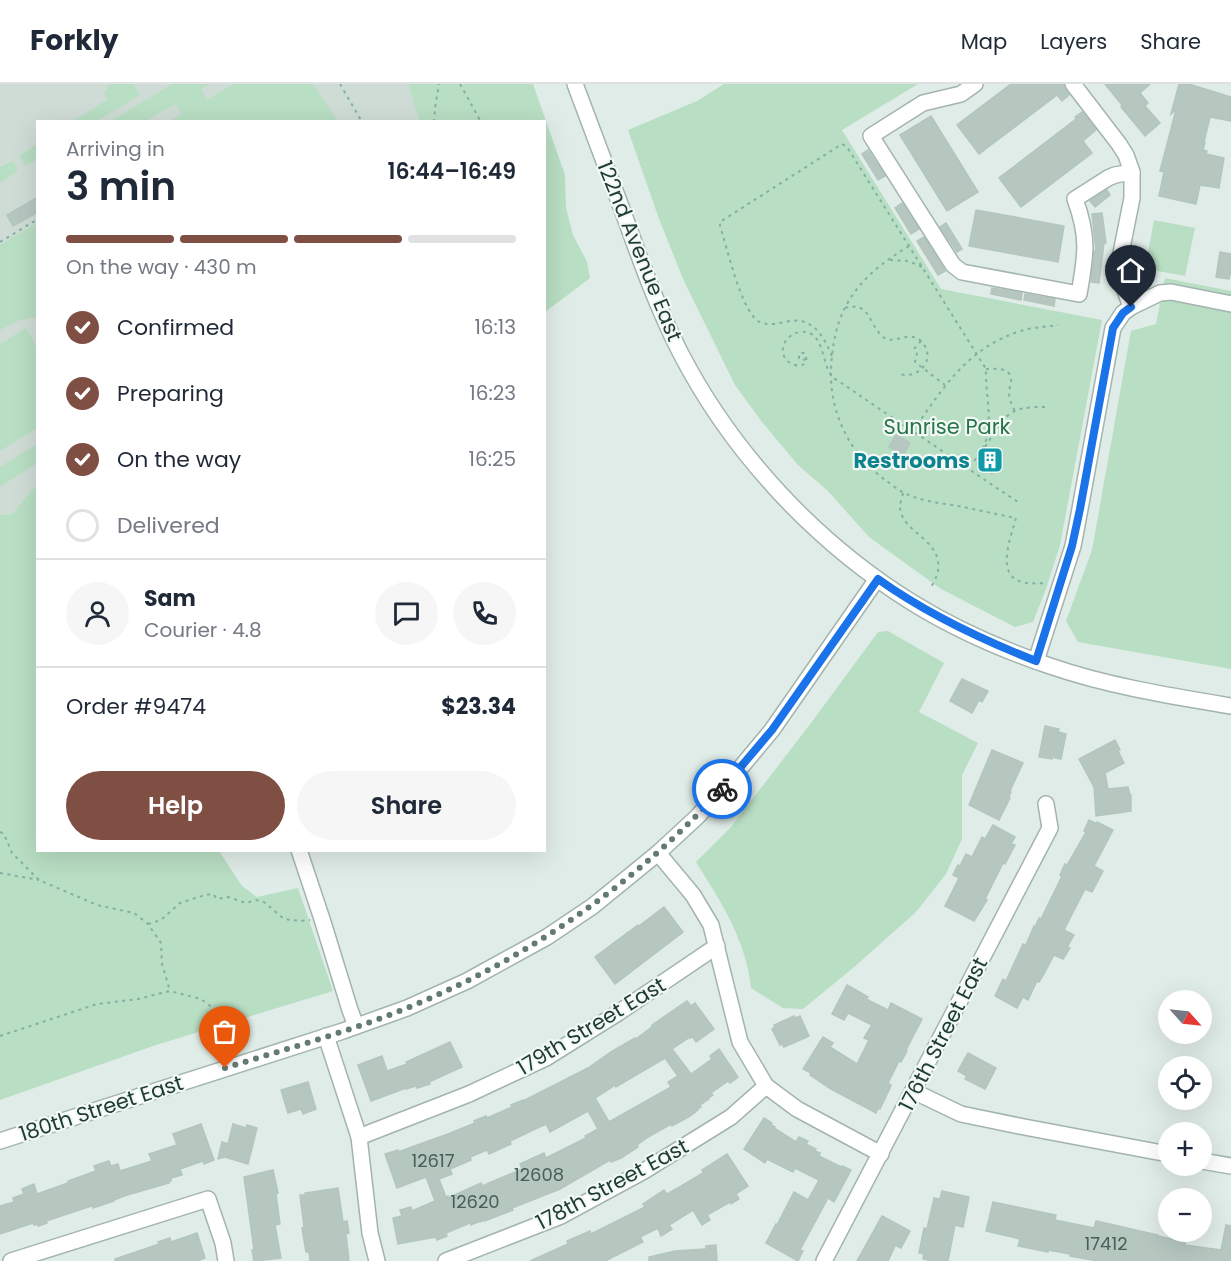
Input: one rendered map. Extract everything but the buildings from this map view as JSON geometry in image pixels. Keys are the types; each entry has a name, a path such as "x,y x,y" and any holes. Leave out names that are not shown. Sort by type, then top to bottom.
{"street":[{"name":"122nd Avenue East","path":"575,84 647,280 680,352 709,401 740,445 780,494 831,542 914,604 1012,652 1080,676 1231,706"},
{"path":"975,84 961,94 923,103 871,136 952,265 962,272 1079,294 1086,257 1082,217 1075,199 1108,178 1132,172"},
{"path":"1073,84 1119,144 1132,172 1132,198 1118,268 1131,307"},
{"path":"1036,661 1072,546 1113,328 1123,313 1155,294 1171,292 1231,304"},
{"name":"180th Street East","path":"0,1141 406,1008 467,981 547,937 593,906 658,853 698,816 772,730 878,579"},
{"name":"176th Street East","path":"824,1261 1050,828 1046,804"},
{"path":"300,852 356,1026"},
{"path":"658,853 693,896 711,925 740,1042 766,1086 797,1109 881,1154"},
{"name":"179th Street East","path":"359,1137 470,1094 546,1058 618,1013 717,946"},
{"path":"326,1036 359,1137 370,1233 376,1261"},
{"name":"178th Street East","path":"446,1261 561,1216 613,1188 731,1117 766,1086"},
{"path":"914,1091 961,1114 1158,1152"},
{"path":"1212,1163 1231,1166"},
{"path":"11,1261 208,1199 223,1243 226,1261"}],"path":[{"path":"340,84 361,120"},
{"path":"434,120 440,84"},
{"path":"460,84 480,120"},
{"path":"832,356 822,335 805,322 793,321 771,325 757,320 750,313 742,298 720,222 842,144 847,147 986,369 985,386 990,424 982,451"},
{"path":"0,242 36,220"},
{"path":"909,246 887,260 866,278 854,293 837,326 832,356 831,389 840,422 855,449 875,473 904,493 936,503 1016,518 1007,551 1006,567 1013,578 1023,583 1053,585"},
{"path":"887,260 908,261 922,267"},
{"path":"845,308 856,306 864,308 886,339 910,336 921,341 927,352 927,359 922,368 909,376 899,374"},
{"path":"913,431 945,385 976,355 994,342 1022,331 1058,325"},
{"path":"806,359 798,366 789,363 785,358 783,347 792,335 804,332 816,338 831,376 1018,502"},
{"path":"921,341 914,349 917,354 915,362 945,385"},
{"path":"986,369 1002,369 1010,374 1010,400 1015,411"},
{"path":"967,469 1010,413 1022,408 1045,407"},
{"path":"904,493 900,508 902,516 911,528 932,547 938,561 936,577 931,588"},
{"path":"0,832 4,834 12,853 39,880"},
{"path":"0,873 39,880 97,905 134,913 148,924 161,943 162,964 170,991"},
{"path":"148,924 161,920 180,903 213,894 217,900 228,897 246,903 256,900 264,902 284,918 301,921 322,919"},
{"path":"0,1036 97,1004 138,999 170,991 201,999 213,1008 219,1017 229,1050"}],"shaded area":[{"path":"0,84 408,84 419,120 36,120 36,485 12,514 0,515"}],"green space":[{"path":"111,84 133,84 140,95 99,120 75,120 107,100 104,92"},
{"path":"172,84 210,84 201,89 207,100 233,84 313,84 337,120 172,120 182,114 175,104 148,120 113,120"},
{"path":"408,84 533,84 546,120 419,120"},
{"name":"Sunrise Park","path":"724,84 918,84 842,130 941,289 1102,320 1060,545 1033,622 1015,627 941,589 869,537 828,491 798,465 735,385 684,281 659,219 628,130 697,101"},
{"path":"546,121 565,175 566,208 573,235 587,262 590,278 546,311"},
{"path":"36,145 36,160 26,166 19,156"},
{"path":"13,161 18,171 0,183 0,167"},
{"path":"1154,220 1195,228 1185,276 1147,269"},
{"path":"36,224 36,317 17,321 0,330 0,245"},
{"path":"1165,278 1231,291 1231,669 1078,642 1066,621 1092,550 1131,331 1156,324"},
{"path":"26,328 36,345 36,429 0,451 0,344"},
{"path":"36,445 36,464 0,487 0,467"},
{"path":"36,485 36,852 220,852 242,886 257,897 298,888 333,991 156,1045 0,1100 0,515 12,514"},
{"path":"888,631 944,663 919,712 978,743 962,775 962,839 946,874 916,912 803,1009 783,1008 751,988 748,968 738,937 726,911 696,862 731,827 878,632"}],"way so far":[{"path":"225,1068 343,1031 406,1008 467,981 514,956 593,906 658,853 698,816 722,789"}],"place":[{"name":"Restrooms","path":"990,460"}],"route":[{"path":"722,789 772,730 878,579 914,604 942,619 1036,661 1072,546 1109,342 1113,328 1123,313 1131,307"}]}
